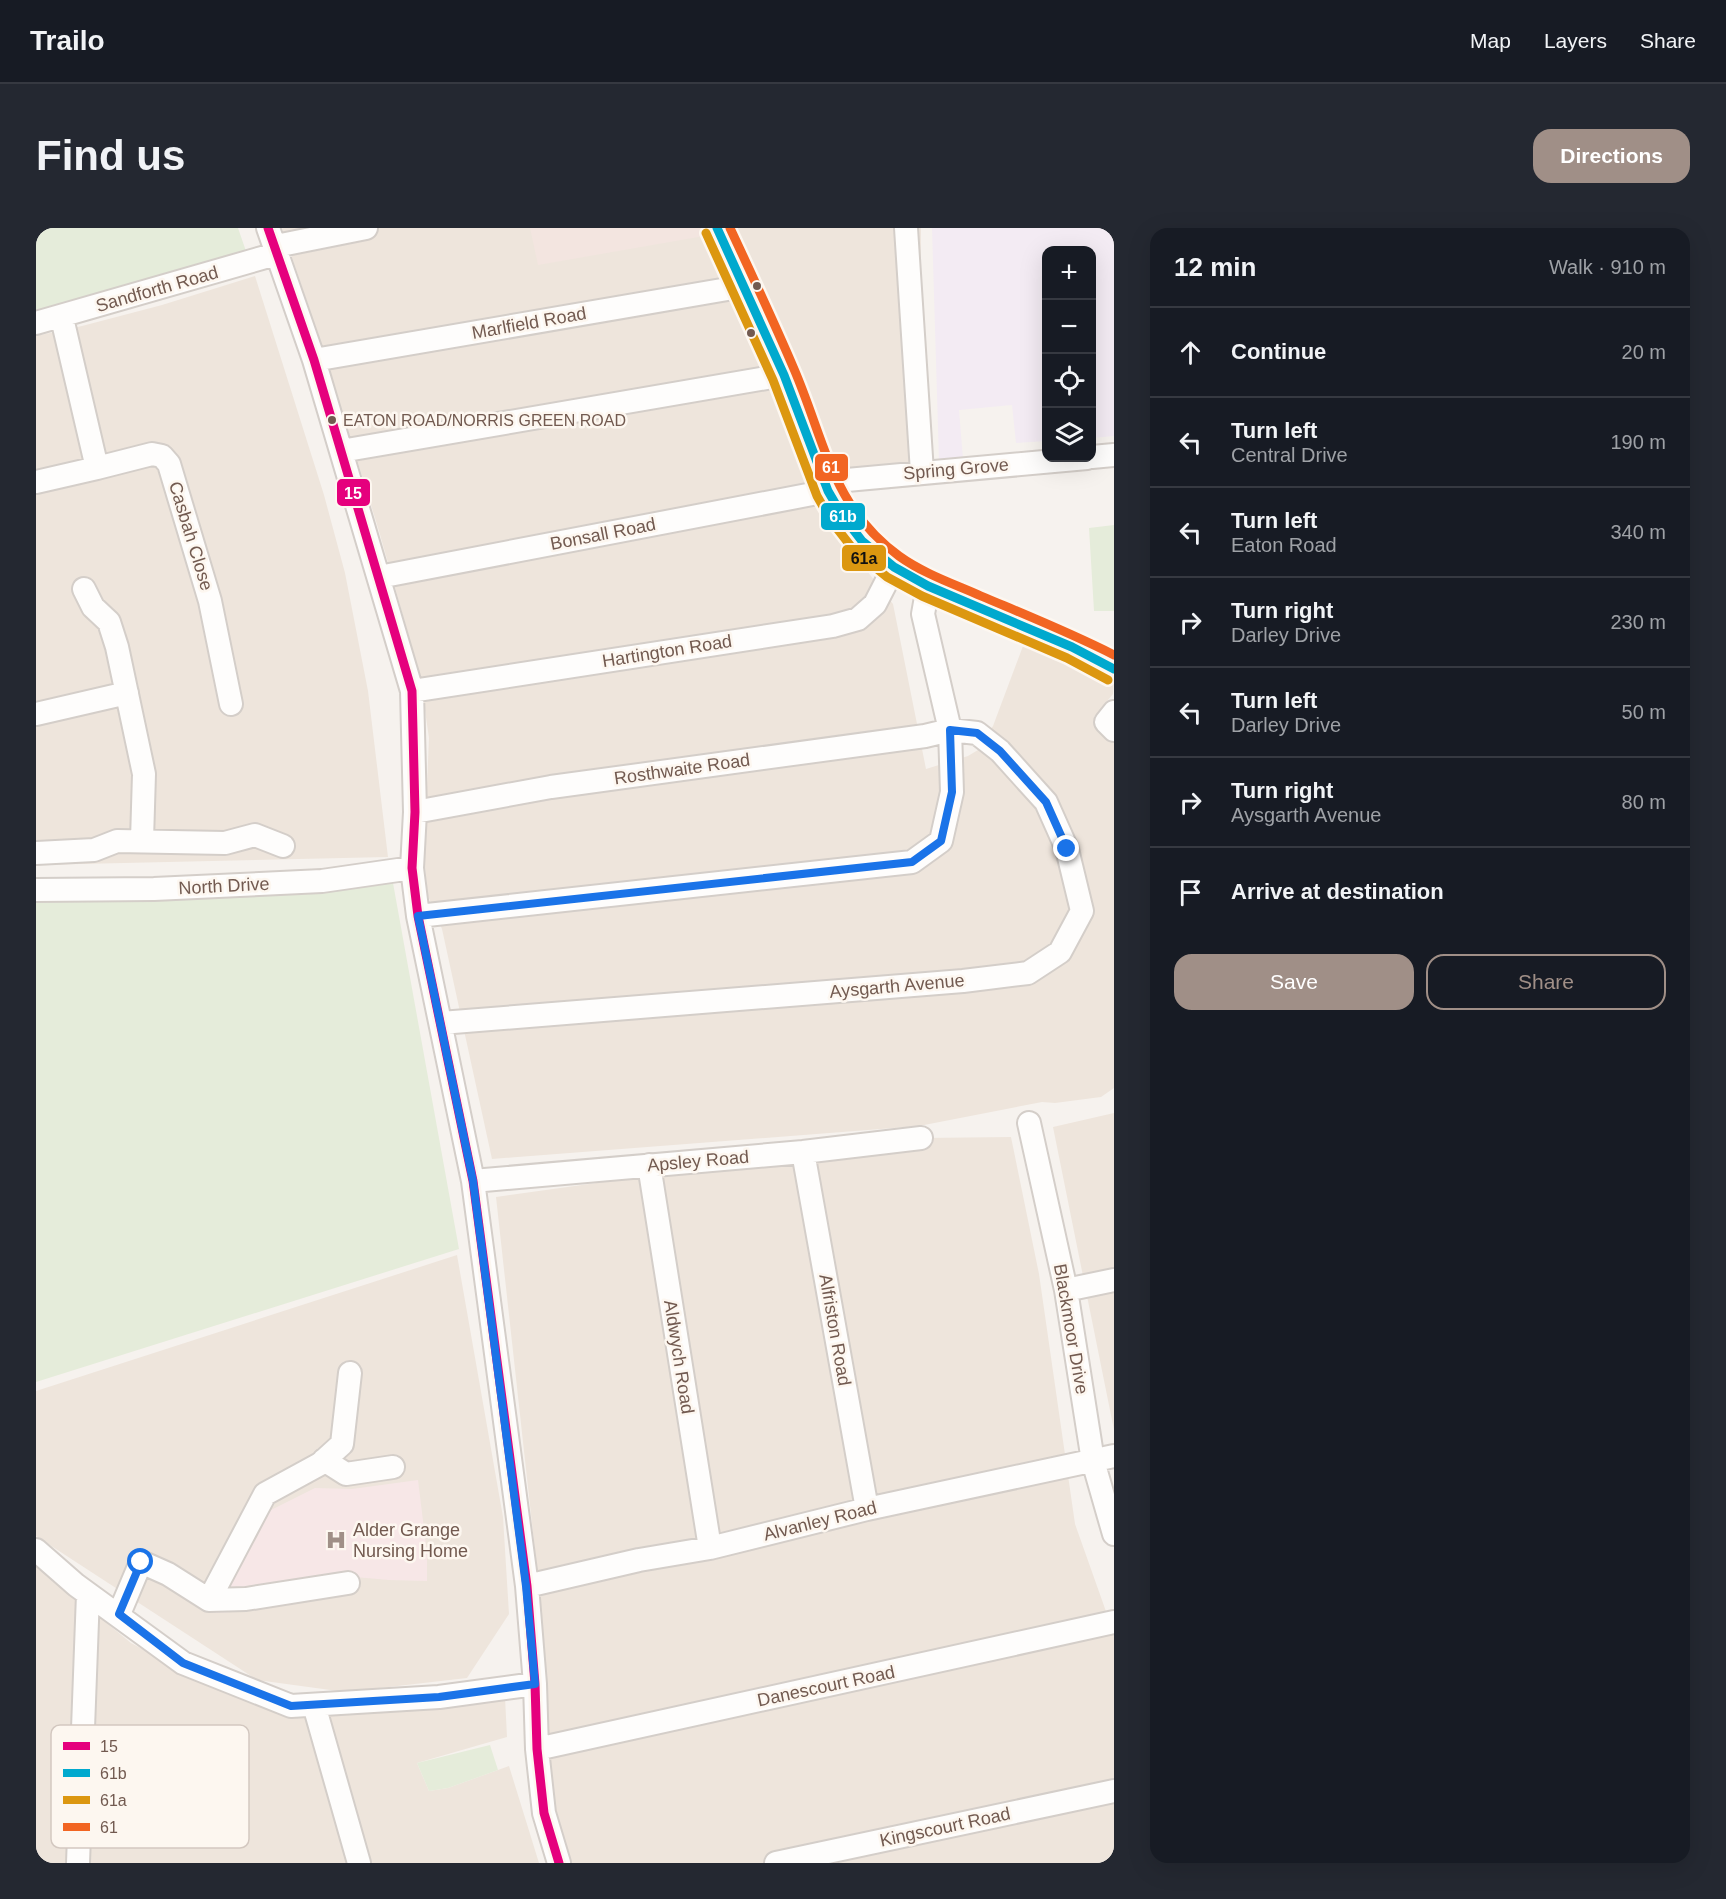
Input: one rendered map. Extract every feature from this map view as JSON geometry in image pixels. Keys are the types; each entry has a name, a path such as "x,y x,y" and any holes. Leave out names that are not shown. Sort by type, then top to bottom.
{"street":[{"path":"268,228 314,360 412,690 415,812 412,868 418,916 473,1181 526,1586 535,1684 537,1749 544,1814 559,1863"},
{"name":"Sandforth Road","path":"36,323 62,318 269,256 281,245 366,228"},
{"path":"717,228 784,375 826,487 842,515 862,541 894,567 928,586 1072,647 1114,669"},
{"path":"906,228 922,472"},
{"name":"Marlfield Road","path":"314,360 745,286"},
{"path":"62,318 97,468"},
{"path":"341,451 784,375"},
{"name":"Casbah Close","path":"36,482 152,454 162,456 169,464 210,601 222,693"},
{"path":"1096,457 1114,455"},
{"name":"Spring Grove","path":"826,487 922,472 1042,462"},
{"name":"Bonsall Road","path":"379,577 826,487"},
{"name":"Hartington Road","path":"412,690 833,626 858,619 875,604 894,567"},
{"path":"418,916 912,862 941,841 952,792 950,730 923,614 928,586"},
{"path":"84,589 93,607 108,622 117,647 144,774 142,840"},
{"path":"36,714 125,686"},
{"path":"1114,712 1106,722 1114,730"},
{"name":"Rosthwaite Road","path":"415,812 551,787 925,736 950,730"},
{"name":"Aysgarth Avenue","path":"441,1023 1028,974 1060,952 1082,912 1067,849 1046,802 1000,751 977,733 950,730"},
{"path":"36,853 94,850 117,841 225,843 255,834 283,846"},
{"name":"North Drive","path":"36,890 154,889 322,881 412,868"},
{"name":"Blackmoor Drive","path":"1029,1123 1103,1458 1114,1534"},
{"name":"Apsley Road","path":"473,1181 803,1152 921,1138"},
{"name":"Alfriston Road","path":"803,1152 867,1509"},
{"name":"Aldwych Road","path":"649,1165 710,1548"},
{"path":"1066,1290 1114,1280"},
{"path":"209,1600 265,1494 324,1460 342,1444 350,1373"},
{"name":"Alvanley Road","path":"526,1586 639,1560 710,1548 867,1509 1103,1458"},
{"path":"324,1460 346,1474 393,1467"},
{"path":"36,1550 88,1594 119,1614 183,1663 291,1706 439,1697 535,1684"},
{"path":"119,1614 141,1562 168,1574 209,1600 246,1599 348,1583"},
{"path":"83,1725 88,1594"},
{"name":"Danescourt Road","path":"537,1749 1114,1622"},
{"path":"314,1705 359,1863"},
{"name":"Kingscourt Road","path":"776,1863 1114,1791"},
{"path":"78,1863 79,1848"}],"shaded area":[{"path":"282,228 704,228 723,269 734,302 776,390 821,507 841,538 893,604 926,769 968,756 978,750 993,726 1023,646 1062,662 1079,663 1114,679 1113,694 1094,717 1114,738 1114,1088 1101,1097 1055,1103 1042,1102 919,1126 492,1159 442,929 428,896 424,858 429,738 420,676 379,531 322,346"},
{"path":"530,228 700,228 704,236 538,265"},
{"path":"733,228 921,228 920,463 834,469 790,346"},
{"path":"932,228 1114,228 1114,436 1096,438 1096,246 1042,246 1042,441 1016,443 1012,405 959,410 963,459 939,461"},
{"path":"255,276 324,495 345,573 368,691 388,857 36,865 36,336 162,305"},
{"path":"1114,1113 1114,1430 1053,1127"},
{"path":"1011,1137 1039,1274 1075,1524 1114,1634 1114,1863 572,1863 559,1831 543,1729 538,1578 496,1197 921,1138"},
{"path":"457,1255 503,1517 509,1614 467,1678 345,1692 257,1680 36,1536 36,1391"},
{"name":"Alder Grange Nursing Home","path":"418,1480 427,1553 427,1581 355,1577 245,1611 216,1613 217,1603 267,1512 315,1488 352,1489"},
{"path":"36,1565 131,1643 227,1694 286,1714 505,1697 507,1737 417,1763 429,1791 448,1788 509,1766 539,1863 36,1863"}],"green space":[{"path":"36,228 238,228 247,254 36,314"},
{"path":"1114,525 1114,611 1094,611 1089,528"},
{"path":"393,883 459,1249 36,1382 36,894"},
{"path":"490,1745 498,1770 448,1788 429,1791 417,1763"}],"transit line":[{"name":"15","path":"268,228 314,360 412,691 415,812 412,868 418,916 473,1181 527,1586 535,1684 537,1749 544,1813 559,1863"},
{"name":"61b","path":"717,228 784,375 828,491 842,515 862,541 894,567 928,586 1072,647 1114,669"},
{"name":"61","path":"730,228 794,369 833,471 859,516 877,537 899,556 929,573 1114,655"},
{"name":"61a","path":"706,233 773,380 817,496 832,522 853,549 887,577 922,596 1067,658 1108,680"}],"place":[{"name":"EATON ROAD/NORRIS GREEN ROAD","path":"332,420"},
{"name":"Alder Grange Nursing Home","path":"336,1540"}],"route":[{"path":"141,1562 119,1614 183,1663 291,1706 439,1697 535,1684 526,1586 505,1415 473,1181 418,916 912,862 941,841 952,792 950,730 977,733 1000,751 1046,802 1067,849"}]}
